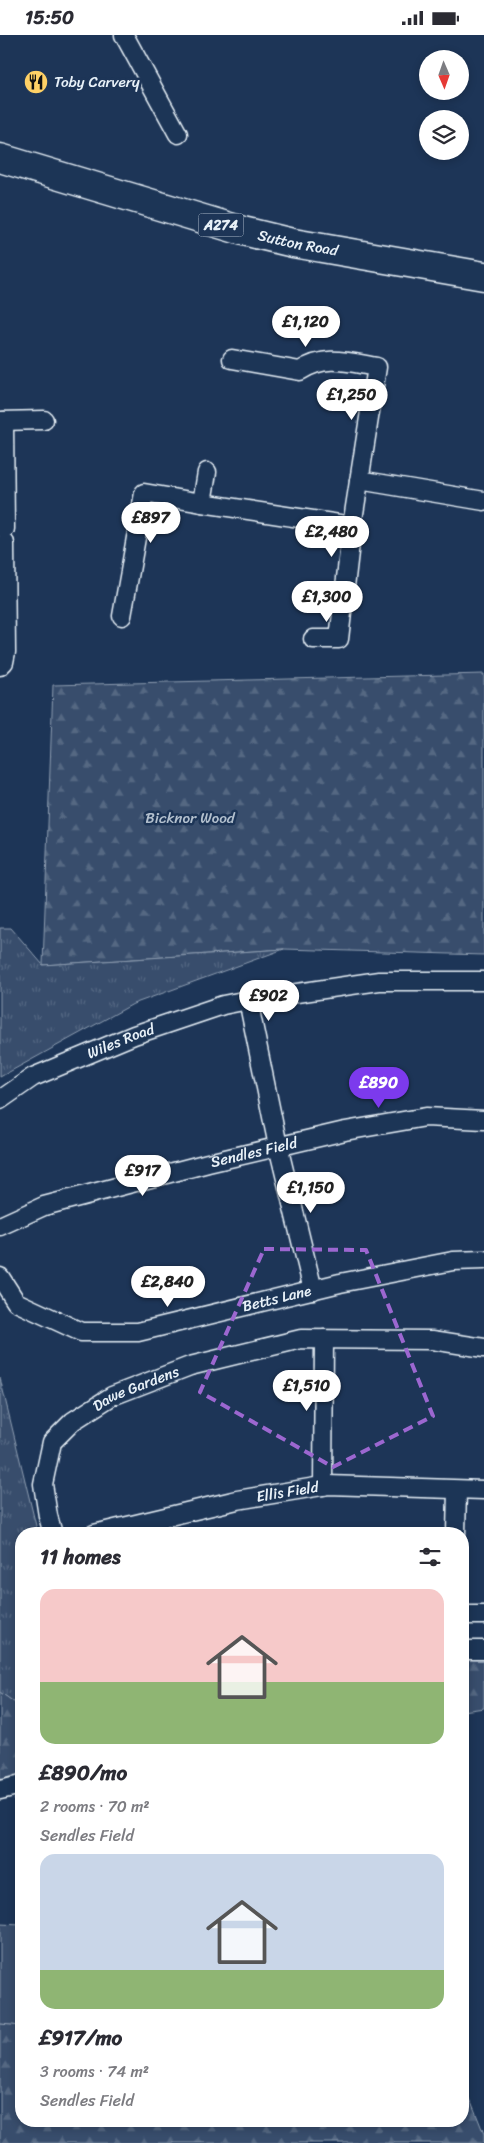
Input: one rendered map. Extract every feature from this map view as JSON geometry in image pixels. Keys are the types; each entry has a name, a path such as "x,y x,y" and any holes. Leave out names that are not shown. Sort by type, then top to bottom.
{"main road":[{"name":"Sutton Road","path":"0,158 243,231 293,243 484,276"}],"street":[{"path":"124,35 178,133"},
{"path":"232,359 300,371 312,363 334,359 377,367 358,480 339,639 313,639"},
{"path":"0,666 6,652 2,421 44,420"},
{"path":"202,503 207,472"},
{"path":"358,480 484,501"},
{"path":"122,616 144,493 352,526"},
{"name":"Wiles Road","path":"0,1100 33,1077 134,1035 223,1005 379,981 484,981"},
{"path":"248,1000 278,1146 313,1290"},
{"name":"Sendles Field","path":"0,1226 44,1206 278,1146 345,1131 426,1117 484,1120"},
{"name":"Betts Lane","path":"0,1277 16,1302 81,1332 138,1332 313,1290 453,1261 484,1260"},
{"name":"Dawe Gardens","path":"51,1527 43,1484 52,1442 72,1421 112,1395 190,1366 301,1339 432,1340 484,1348"},
{"path":"323,1486 324,1339"},
{"name":"Ellis Field","path":"123,1527 237,1500 323,1486 484,1490"},
{"path":"456,1490 456,1527"},
{"path":"469,1615 484,1615"},
{"path":"469,1651 484,1650"},
{"path":"0,1790 15,1786"}],"highlighted area":[{"path":"264,1249 366,1250 433,1416 333,1467 200,1392"}],"green space":[{"name":"Bicknor Wood","path":"484,674 484,955 284,949 43,965 53,685"},
{"path":"0,928 11,928 43,965 284,949 133,1004 0,1077"},
{"path":"0,1378 36,1527 15,1527 15,1703 0,1692"},
{"path":"469,1657 484,1657 484,1708 469,1710"},
{"path":"0,1692 15,1703 15,1775 0,1780"},
{"path":"0,1924 15,1925 15,2025 0,2024"},
{"path":"0,2024 15,2025 15,2127 469,2127 469,2096 484,2134 484,2143 0,2143"}],"place":[{"name":"Toby Carvery","path":"36,82"}]}
